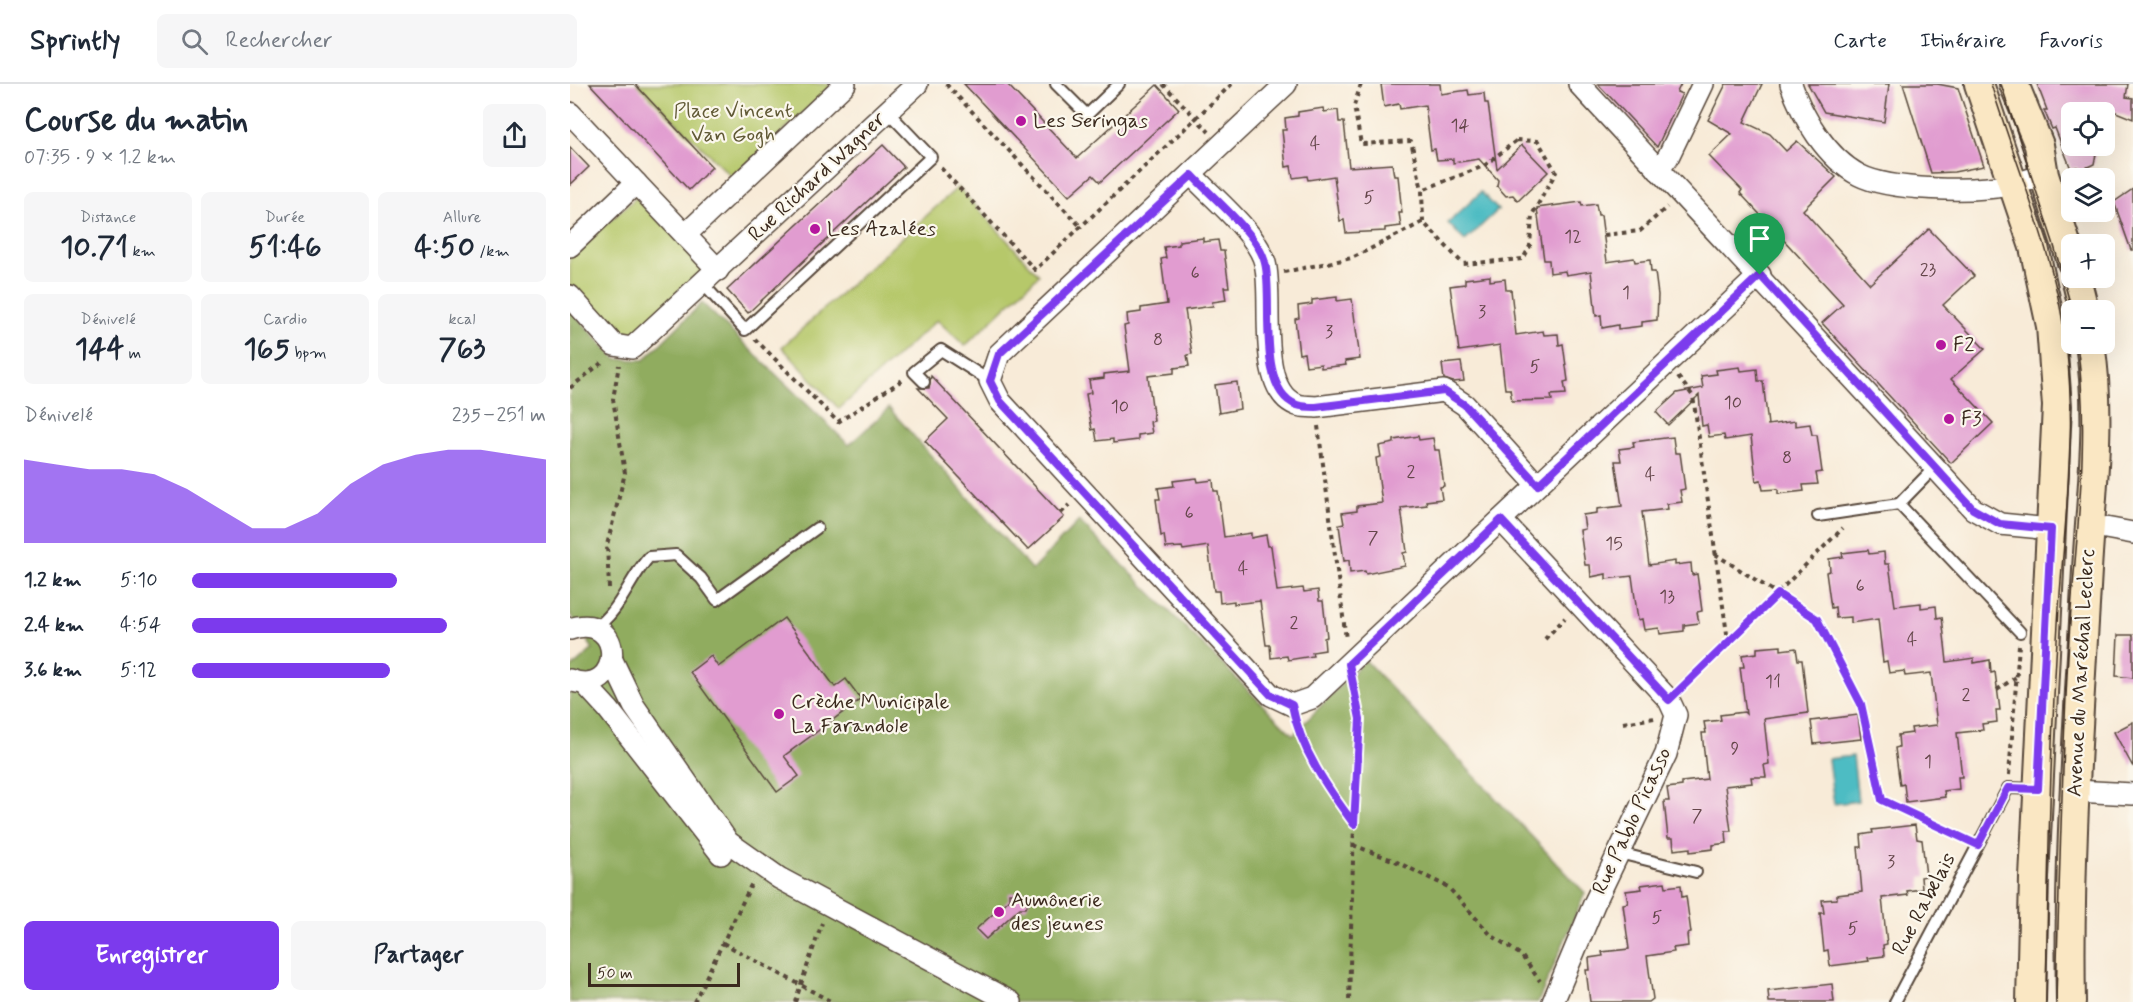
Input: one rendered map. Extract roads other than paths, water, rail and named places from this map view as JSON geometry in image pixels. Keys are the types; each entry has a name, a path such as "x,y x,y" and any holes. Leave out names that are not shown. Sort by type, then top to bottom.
{"main road":[{"name":"Avenue du Maréchal Leclerc","path":"1979,84 2034,247 2046,298 2054,352 2057,406 2038,789 2031,1002"},
{"path":"2014,84 2039,145 2044,175 2063,234"},
{"name":"Avenue du Maréchal Leclerc","path":"2071,1002 2075,791 2094,409 2091,354"}],"street":[{"path":"685,234 845,84"},
{"name":"Rue Richard Wagner","path":"570,296 614,345 632,348 917,84"},
{"path":"1286,84 1192,175 999,354 990,381 1000,401 1227,649 1271,695 1292,705 1312,698 1760,275"},
{"path":"1580,84 1681,195 1760,275 1973,509 2000,524 2051,529"},
{"path":"1658,170 1668,157 1703,84"},
{"path":"1791,84 1811,126 1836,157 1858,175 1890,185 1936,188 2012,185 2044,175"},
{"path":"570,113 685,234 710,277"},
{"path":"1192,175 1256,244 1265,263 1273,374 1281,393 1297,405 1316,407 1444,391 1465,405 1538,485"},
{"path":"570,246 636,183"},
{"name":"Rue Pablo Picasso","path":"1501,520 1580,603 1672,708 1666,753 1594,904 1553,1001"},
{"path":"2089,525 2133,533"},
{"path":"579,624 611,645 612,660 634,706 728,842 779,878 1011,1002"},
{"path":"577,682 599,679 612,660"},
{"path":"577,682 608,709 717,851 755,877 824,917 982,1002"},
{"path":"2075,791 2133,794"}],"lane":[{"path":"1056,84 1087,116 1119,84"},
{"path":"710,277 745,330 931,157 887,111"},
{"path":"924,382 914,372 941,350 990,381"},
{"path":"1818,516 1899,504 1935,467"},
{"path":"1899,504 2020,632"},
{"path":"579,624 609,619 637,570 650,557 676,555 701,578 717,600 817,528"},
{"name":"Rue Rabelais","path":"1894,1002 2008,788 2038,789"},
{"path":"1619,853 1696,872"}],"water":[{"path":"1481,192 1498,210 1465,241 1448,223"},
{"path":"1853,756 1858,801 1834,804 1828,759"}],"tram line":[{"path":"1991,84 2036,217 2055,285 2062,319 2070,387 2070,455 2053,718 2046,1002"},
{"path":"2001,84 2053,242 2069,300"},
{"path":"2056,1002 2069,638 2081,491 2082,417 2078,354"}],"place":[{"name":"Les Seringas","path":"1021,121"},
{"name":"Les Azalées","path":"815,229"},
{"name":"F2","path":"1941,345"},
{"name":"F3","path":"1949,419"},
{"name":"Crèche Municipale La Farandole","path":"779,714"},
{"name":"Aumônerie des jeunes","path":"999,912"}],"park label":[{"name":"Place Vincent Van Gogh","path":"733,123"}]}
